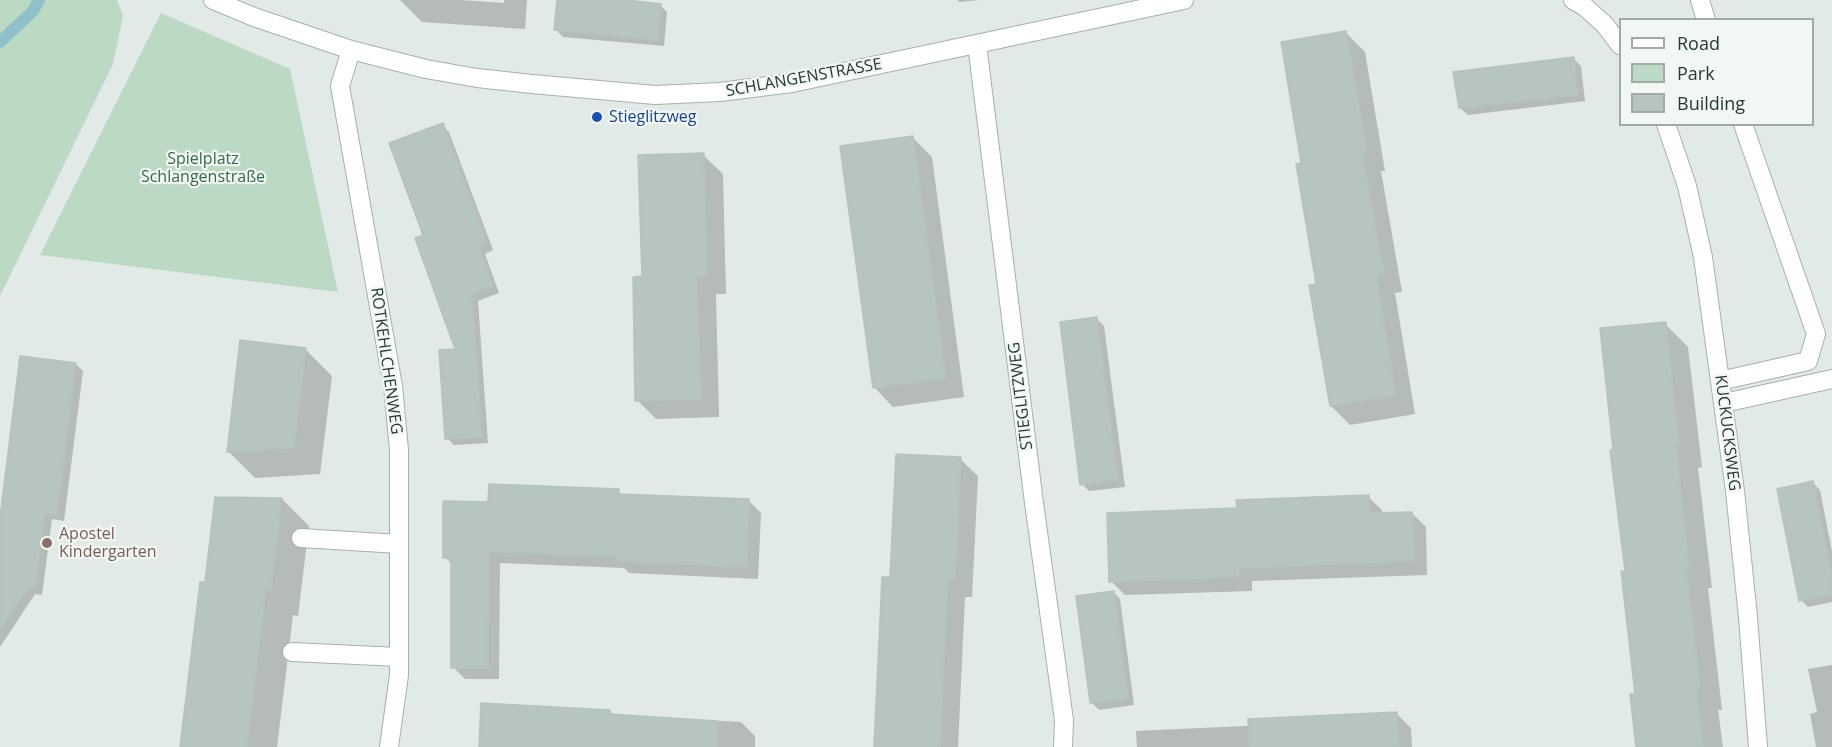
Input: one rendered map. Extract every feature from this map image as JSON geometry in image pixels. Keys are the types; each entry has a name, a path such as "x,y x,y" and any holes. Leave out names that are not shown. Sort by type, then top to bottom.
{"street":[{"name":"SCHLANGENSTRASSE","path":"213,0 351,51 426,69 477,78 589,90 655,94 720,92 792,83 1184,0"},
{"path":"1573,0 1585,7 1605,25 1619,44"},
{"path":"1700,0 1705,18"},
{"name":"STIEGLITZWEG","path":"977,44 1034,503 1064,720 1063,747"},
{"name":"ROTKEHLCHENWEG","path":"351,51 340,86 393,386 399,450 399,675 389,747"},
{"name":"KUCKUCKSWEG","path":"1667,126 1687,186 1703,257 1724,404 1748,617 1758,747"},
{"path":"1720,381 1808,362 1816,334 1744,126"},
{"path":"1724,404 1832,379"},
{"path":"301,538 399,544"},
{"path":"292,652 399,657"}],"green space":[{"path":"0,0 117,0 123,16 113,64 0,296"},
{"name":"Spielplatz Schlangenstraße","path":"161,13 290,69 338,292 40,255"}],"building":[{"path":"557,0 626,0 661,4 658,40 554,30"},
{"path":"1346,31 1367,152 1362,153 1384,273 1376,274 1396,395 1330,406 1309,285 1316,284 1296,164 1301,163 1281,42"},
{"path":"1574,57 1578,95 1459,108 1453,72"},
{"path":"443,123 487,243 479,247 493,286 472,294 482,437 445,439 439,350 455,349 415,238 423,235 389,143"},
{"path":"913,136 946,378 873,388 840,146"},
{"path":"704,153 707,275 697,276 701,399 635,401 633,277 642,276 638,155"},
{"path":"1097,317 1118,480 1080,485 1060,322"},
{"path":"1666,322 1679,445 1676,445 1689,566 1686,566 1700,687 1696,687 1703,747 1636,747 1630,694 1635,694 1621,571 1625,571 1610,450 1613,450 1600,328"},
{"path":"240,340 306,348 294,448 227,452"},
{"path":"20,356 76,363 57,515 45,513 35,589 28,588 0,630 0,518"},
{"path":"896,454 961,457 955,580 948,580 940,747 874,747 882,577 890,577"},
{"path":"1813,481 1832,576 1832,594 1799,601 1777,489"},
{"path":"489,484 619,489 619,494 749,499 747,567 616,561 616,556 489,552 488,668 451,668 451,558 443,558 443,501 488,502"},
{"path":"1369,495 1370,513 1412,512 1414,561 1239,568 1239,577 1109,582 1107,513 1237,508 1236,500"},
{"path":"215,497 282,498 271,590 266,589 247,747 180,747 200,582 205,582"},
{"path":"1114,591 1128,698 1090,703 1076,596"},
{"path":"481,703 610,710 610,714 717,721 717,747 479,747"},
{"path":"1397,712 1399,747 1249,747 1248,719"}],"waterway":[{"path":"0,42 33,11 39,0"}],"place":[{"name":"Stieglitzweg","path":"597,117"},
{"name":"Apostel Kindergarten","path":"47,543"}]}
